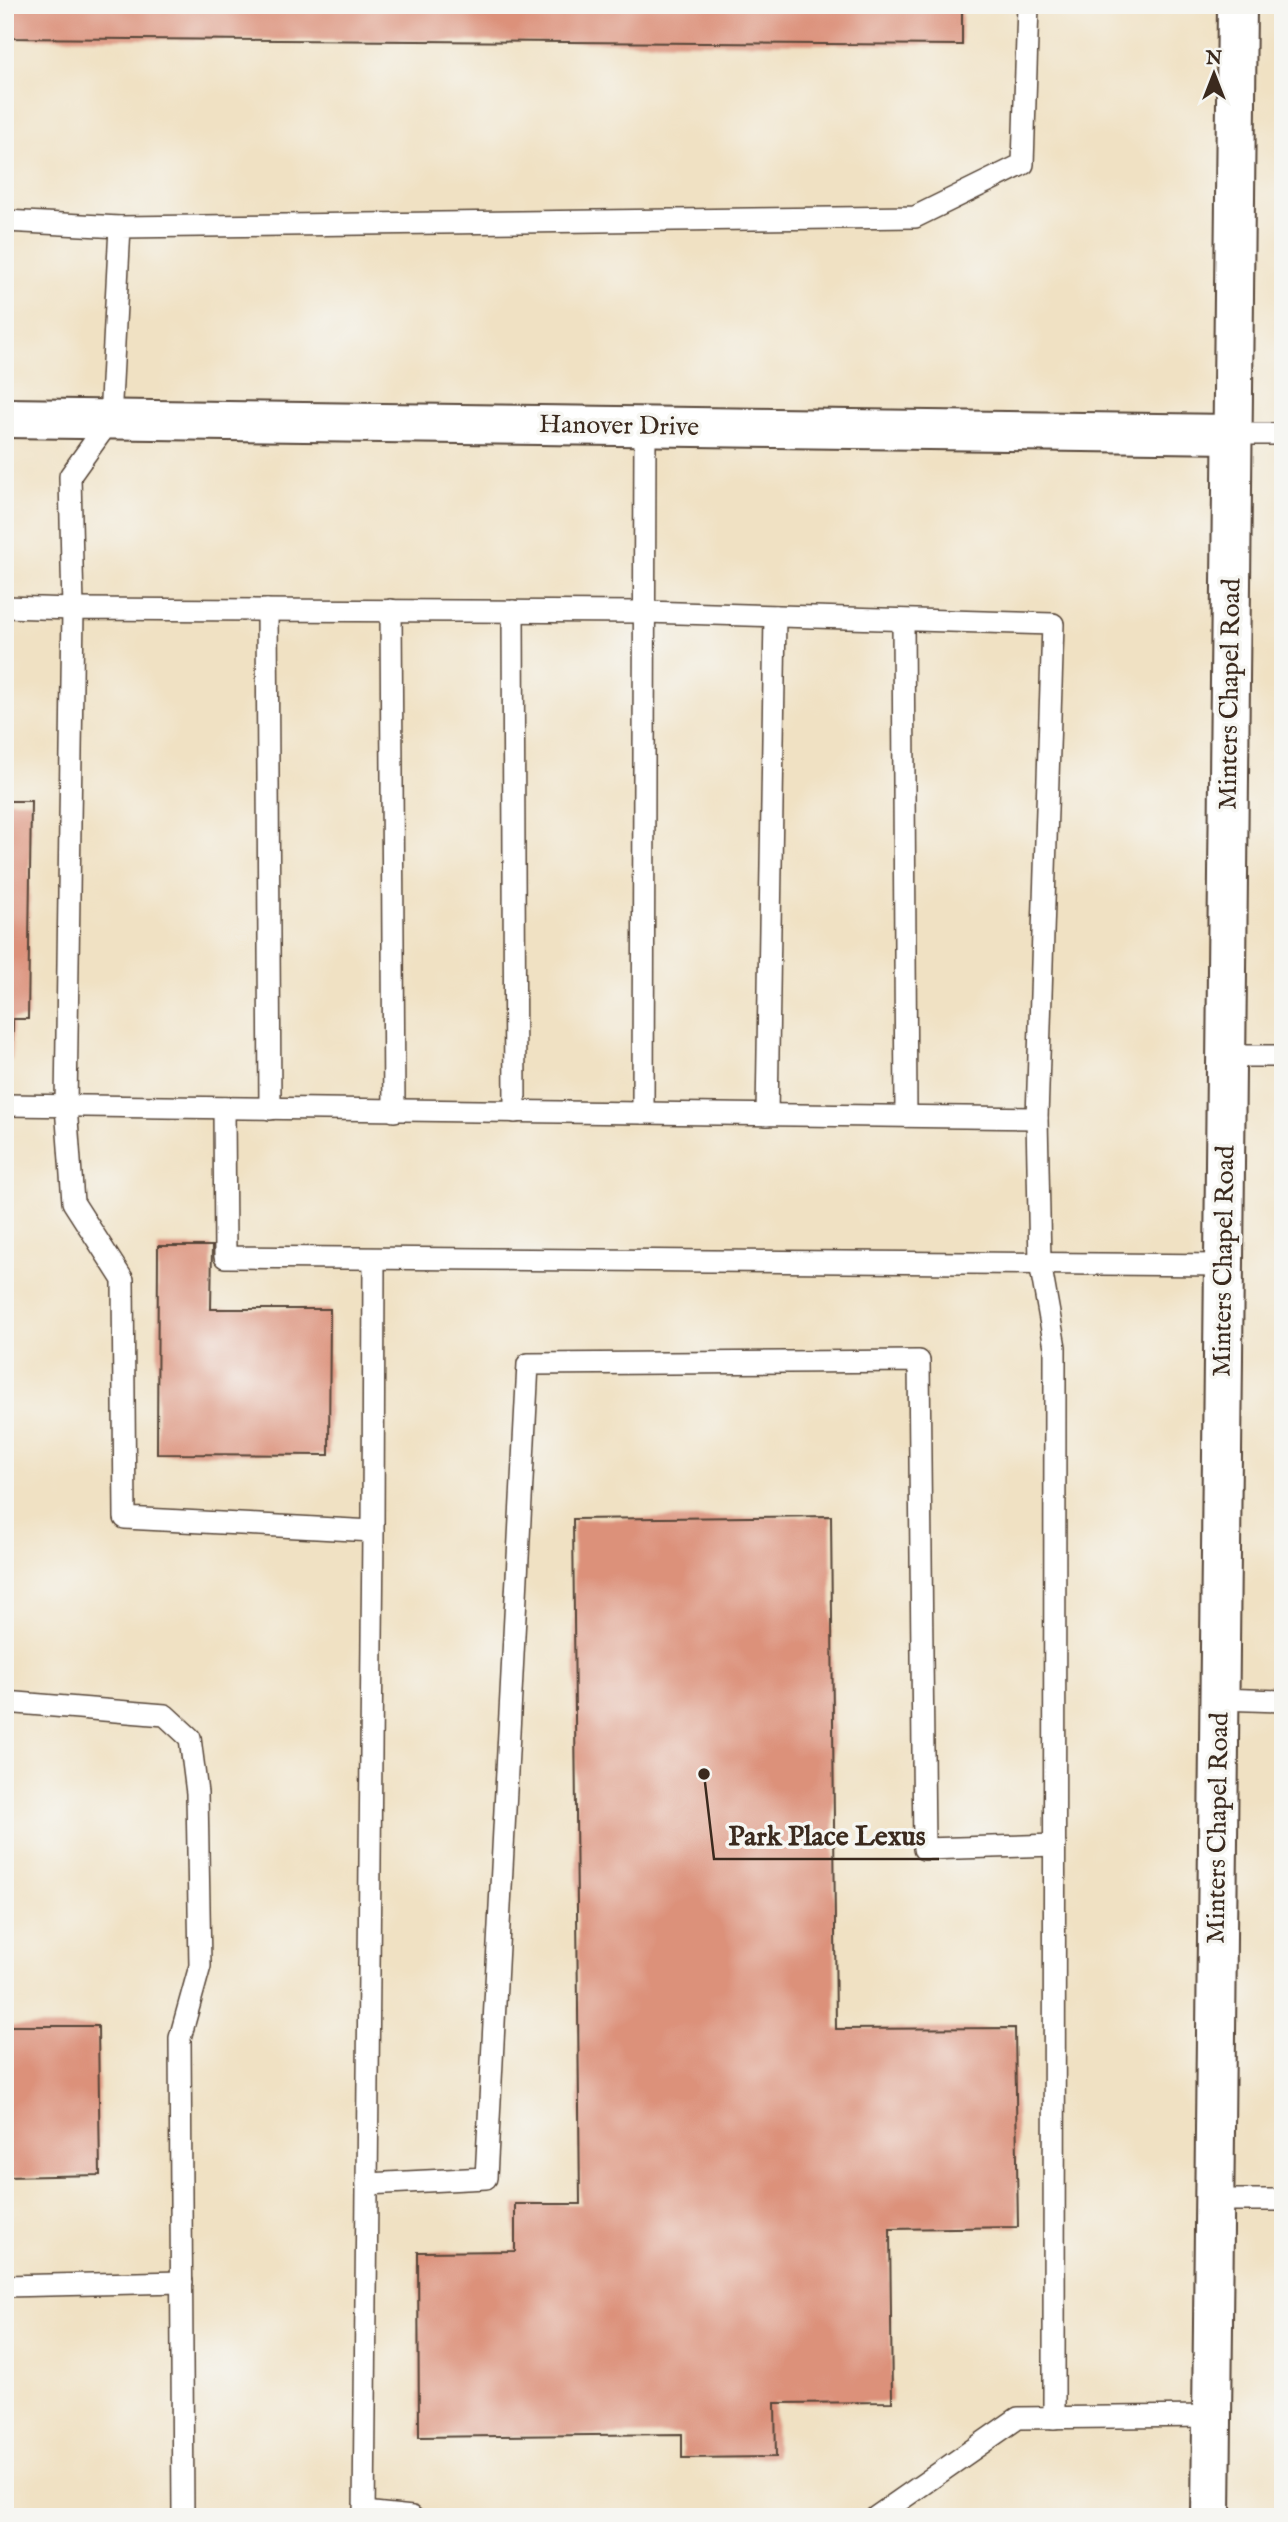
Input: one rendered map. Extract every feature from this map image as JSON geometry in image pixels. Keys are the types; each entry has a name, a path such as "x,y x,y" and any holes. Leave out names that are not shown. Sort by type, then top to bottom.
{"street":[{"name":"Minters Chapel Road","path":"1211,2517 1237,5"},
{"name":"Hanover Drive","path":"5,418 1232,434"}],"lane":[{"path":"5,221 120,227 915,217 1023,164 1028,5"},
{"path":"120,227 110,420 70,476 73,609 66,1106 73,1202 123,1280 125,1518 373,1531"},
{"path":"643,1114 645,426"},
{"path":"1232,434 1283,434"},
{"path":"5,607 645,612 1053,624 1037,1118 1040,1263 1055,1346 1054,2418"},
{"path":"267,610 270,1109"},
{"path":"391,610 394,1111"},
{"path":"513,611 515,1112"},
{"path":"767,1115 775,616"},
{"path":"903,620 906,1116"},
{"path":"1226,1056 1283,1056"},
{"path":"5,1105 1037,1118"},
{"path":"224,1108 225,1258 1224,1265"},
{"path":"374,1259 364,2514 412,2517"},
{"path":"367,2184 486,2178 528,1364 919,1361 924,1849 1055,1845"},
{"path":"1219,1699 1283,1701"},
{"path":"5,1702 165,1715 190,1738 197,1793 200,1966 180,2038 183,2517"},
{"path":"1214,2200 1283,2200"},
{"path":"5,2286 182,2282"},
{"path":"876,2517 1018,2418 1212,2416"}],"building":[{"path":"5,5 962,5 962,45 5,38"},
{"path":"5,801 31,801 28,1019 13,1019 12,1060 5,1060"},
{"path":"158,1246 212,1246 211,1309 330,1309 329,1455 157,1454"},
{"path":"831,1516 836,2029 1015,2028 1018,2227 890,2229 892,2402 775,2403 776,2457 682,2458 682,2434 419,2437 418,2252 515,2251 515,2204 580,2204 573,1519"},
{"path":"5,2026 98,2026 100,2175 5,2177"}],"place":[{"name":"Park Place Lexus","path":"704,1774"}]}
